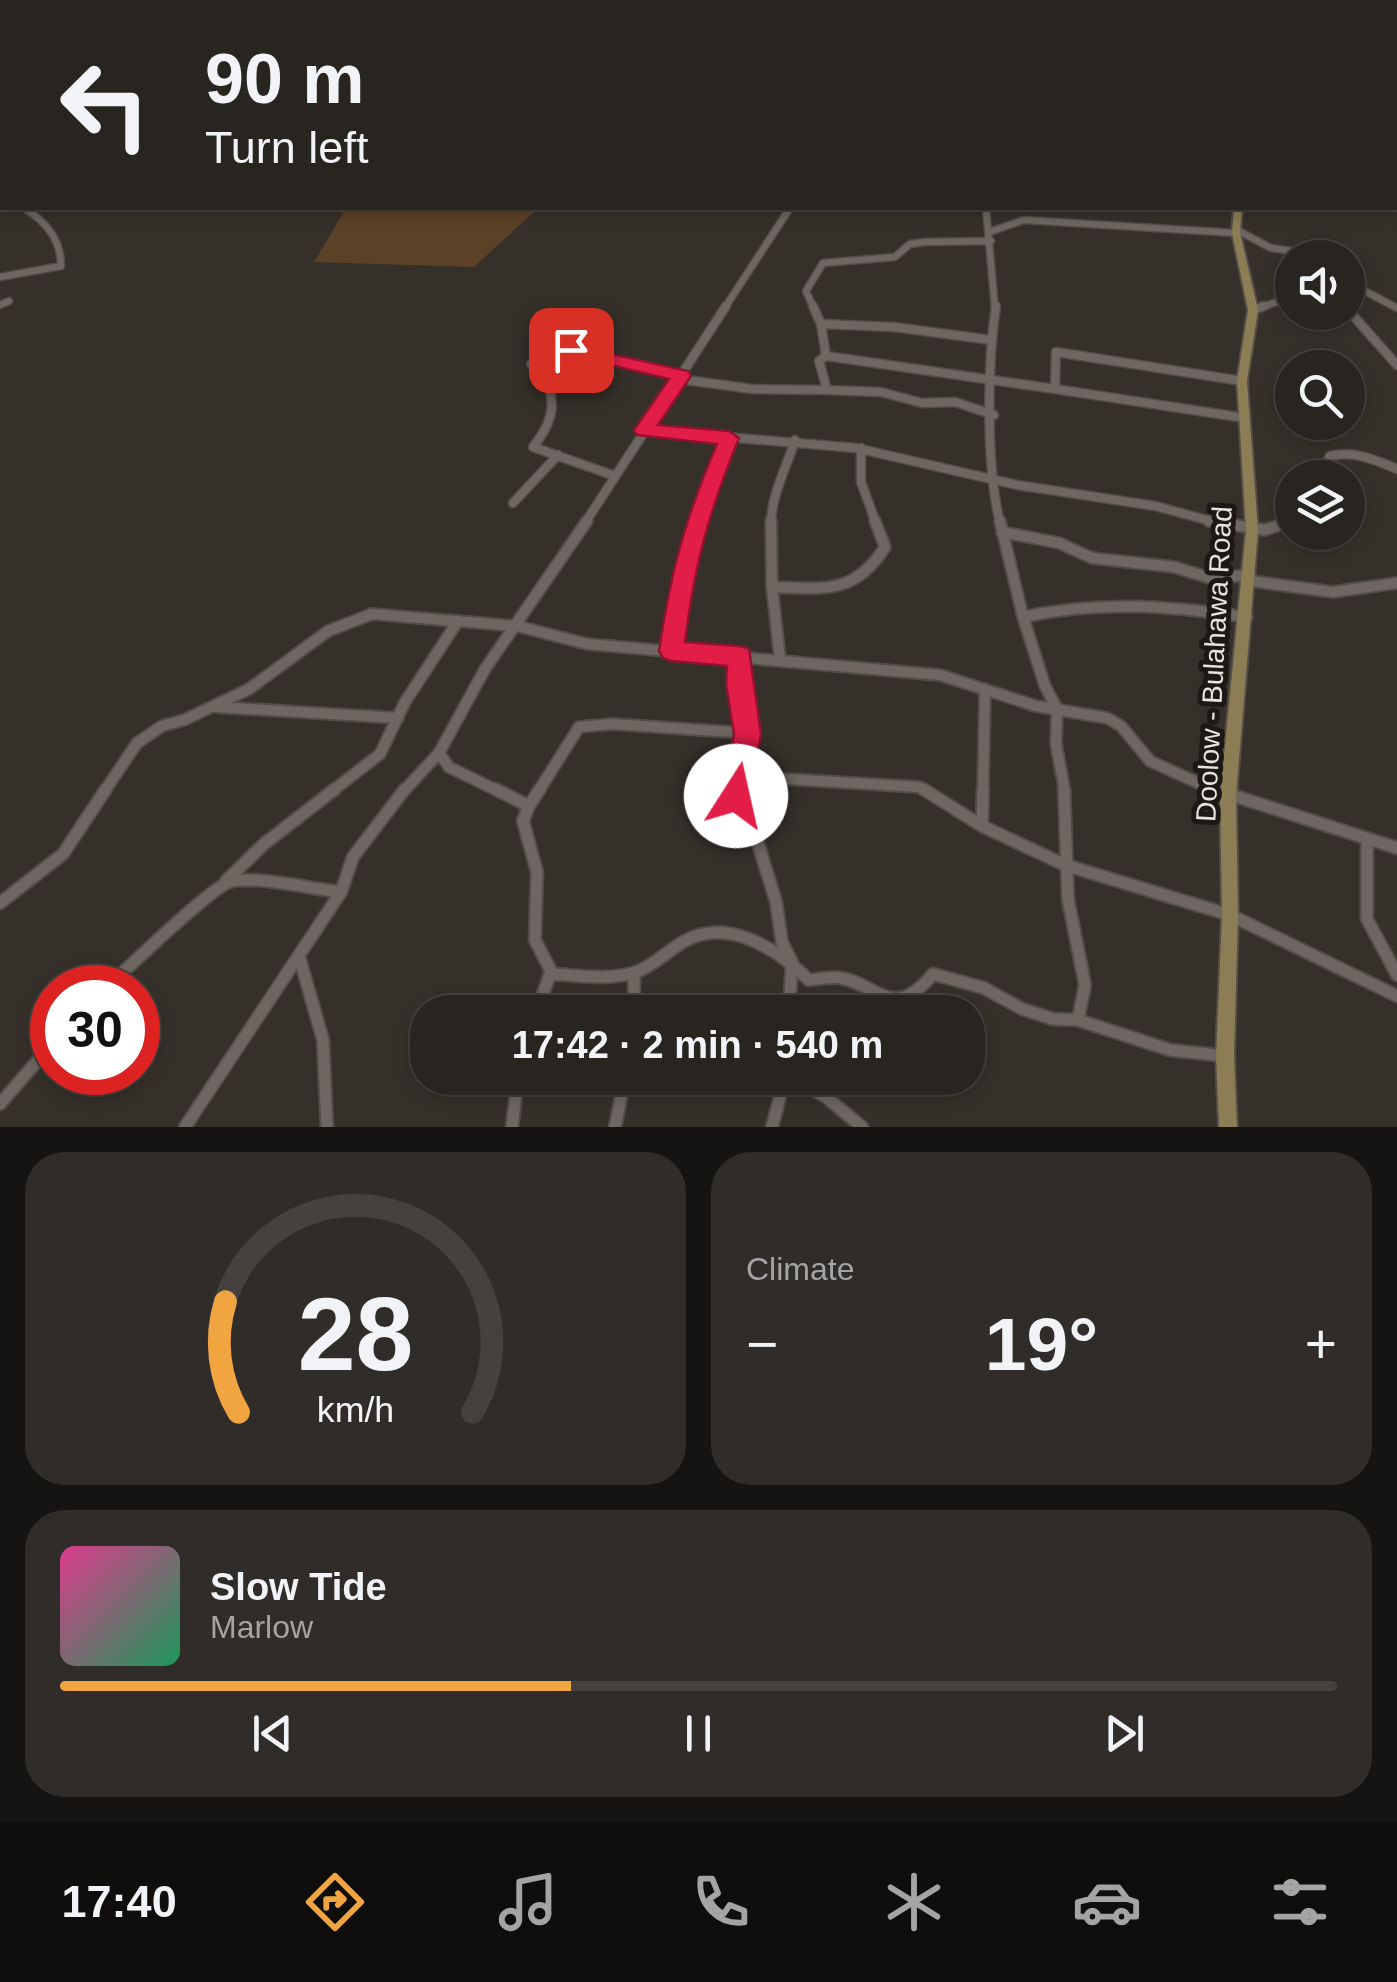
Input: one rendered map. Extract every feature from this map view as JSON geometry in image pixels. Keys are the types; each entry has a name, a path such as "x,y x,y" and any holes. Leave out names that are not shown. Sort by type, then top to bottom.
{"main road":[{"name":"Doolow - Bulahawa Road","path":"1228,1127 1225,1056 1230,915 1228,796 1252,530 1242,381 1253,310 1236,231 1238,210"}],"street":[{"path":"0,276 61,266 62,252 57,242 37,215 28,210"},
{"path":"185,1127 341,892 353,857 388,808 439,753 485,669 789,210"},
{"path":"986,210 997,298 991,340 994,496 1023,617 1045,686 1057,709 1056,744 1066,798 1068,899 1085,985 1078,1020"},
{"path":"826,356 821,324 806,291 823,262 895,257 910,244 991,236 1024,220 1236,231 1275,249"},
{"path":"1365,291 1397,308"},
{"path":"1253,310 1275,303"},
{"path":"821,324 991,340"},
{"path":"1365,329 1397,365"},
{"path":"615,476 533,447 556,418 557,404 541,365 531,364 571,350 680,377 752,389 882,392 922,403 955,402 994,414"},
{"path":"1055,389 1052,354 1056,352 1242,381"},
{"path":"827,390 819,361 826,356 993,377 1245,418"},
{"path":"644,430 861,448 996,481 1160,508 1252,530 1275,531"},
{"path":"671,651 682,576 697,516 729,438"},
{"path":"780,659 772,587 772,494 785,474 795,440"},
{"path":"772,587 838,589 875,567 885,546 862,482 861,448"},
{"path":"1328,460 1338,453 1364,456 1397,468"},
{"path":"513,503 558,455"},
{"path":"1002,532 1059,544 1077,554 1106,561 1174,567 1210,578 1250,578 1333,592 1397,583"},
{"path":"1023,617 1072,605 1116,602 1247,618"},
{"path":"0,903 62,854 136,743 162,726 249,689 328,632 372,614 517,626 587,644 780,659 884,672 912,670 1036,706 1107,718 1122,726 1150,761 1228,796 1397,848"},
{"path":"132,965 264,844 380,754 458,620"},
{"path":"740,656 738,684 748,734 736,796 761,850 776,902 782,942 792,962 808,980 842,978 877,996 896,998 922,988 933,974 984,988 1022,1009 1052,1019 1078,1020 1170,1050 1225,1056"},
{"path":"982,826 985,689"},
{"path":"216,706 398,718"},
{"path":"748,734 612,724 579,727 523,821 534,845 539,892 532,920 540,957 550,974 634,973 658,962 695,936 724,933 764,944 792,962"},
{"path":"439,753 449,767 529,806"},
{"path":"739,776 919,787 982,826 1065,864 1230,915 1397,996"},
{"path":"1366,839 1367,919 1397,975"},
{"path":"226,881 258,879 287,887 341,892"},
{"path":"299,956 311,986 323,1044 327,1127"},
{"path":"790,995 792,962"},
{"path":"542,995 551,971"},
{"path":"634,973 634,995"},
{"path":"0,1104 30,1069"},
{"path":"512,1127 516,1095"},
{"path":"615,1127 621,1095"},
{"path":"772,1127 782,1095"},
{"path":"824,1095 862,1127"}],"shaded area":[{"path":"345,210 536,210 474,267 314,262"}],"route":[{"path":"571,350 681,376 644,430 729,438 697,516 682,576 671,651 740,656 738,684 748,734 736,796"}]}
